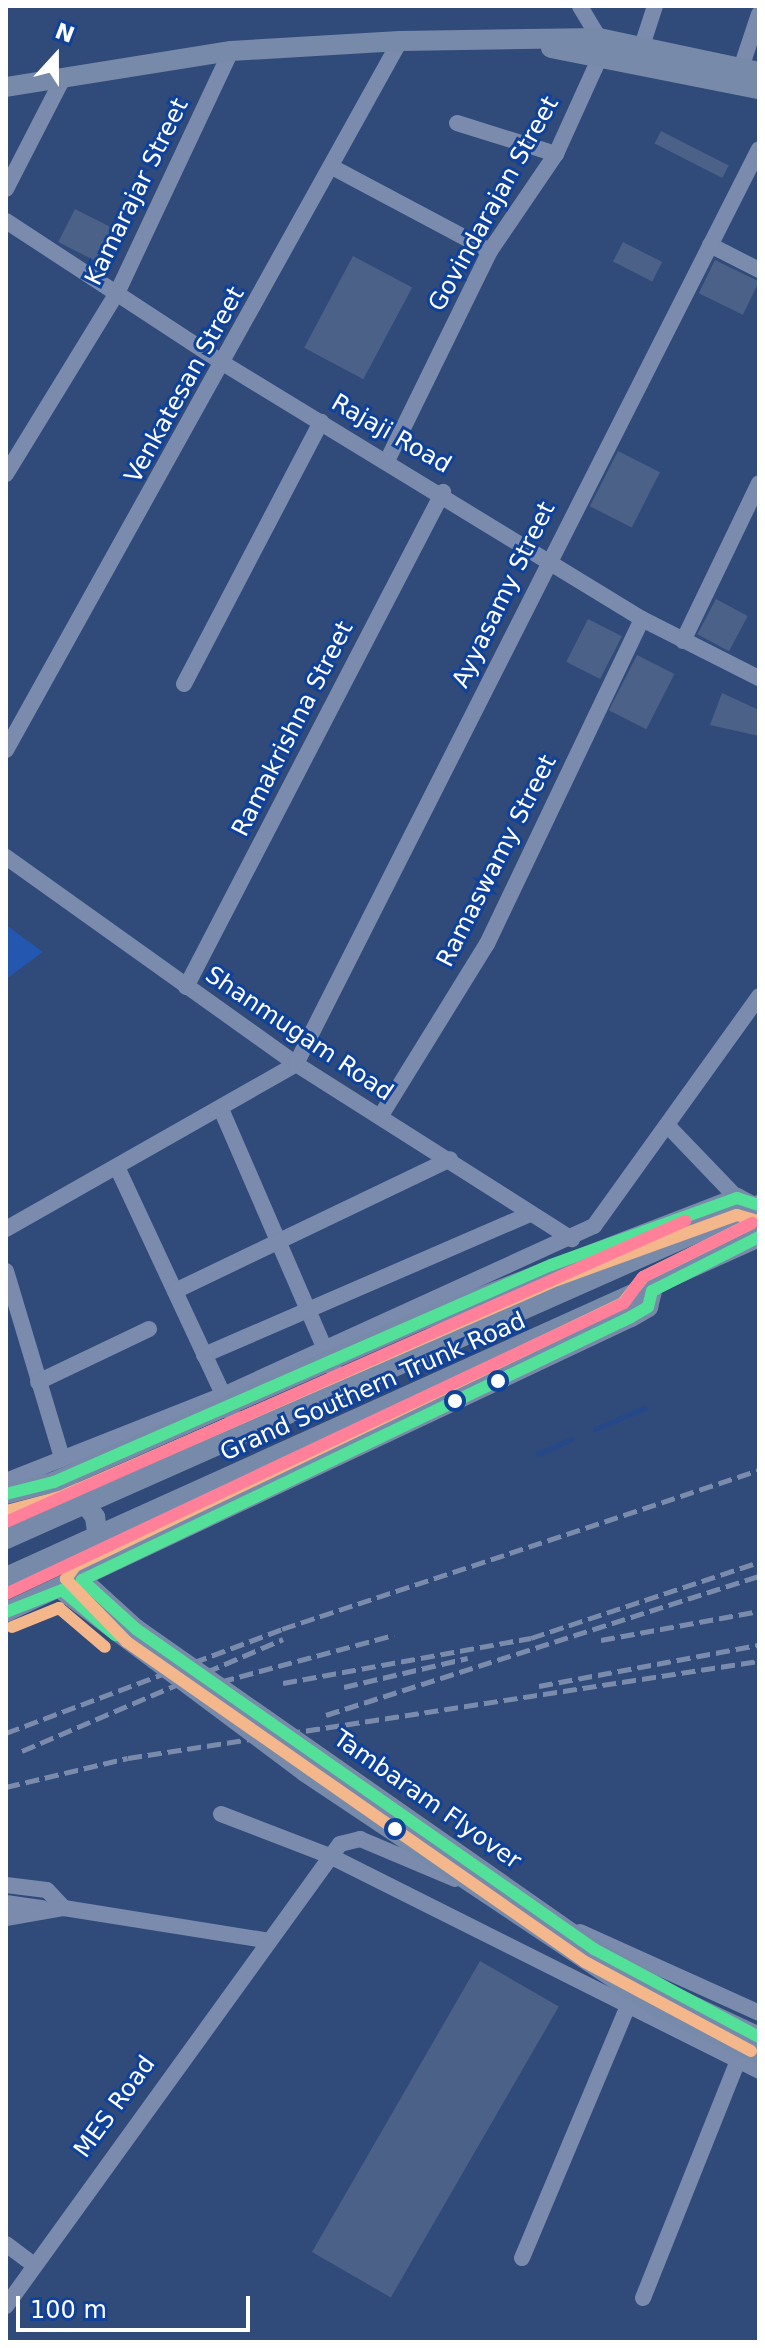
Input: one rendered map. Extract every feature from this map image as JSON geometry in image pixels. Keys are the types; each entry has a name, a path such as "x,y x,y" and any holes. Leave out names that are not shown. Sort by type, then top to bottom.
{"main road":[{"path":"6,87 231,51 400,41 510,40 641,49 750,70"},
{"path":"600,48 759,89"},
{"path":"6,1494 54,1482 551,1265 750,1203"},
{"name":"Grand Southern Trunk Road","path":"6,1539 343,1391 750,1203"},
{"name":"Grand Southern Trunk Road","path":"6,1577 652,1291 759,1237"},
{"path":"6,1612 62,1590 86,1575 631,1317 648,1307 652,1291"},
{"path":"54,1482 78,1495 95,1517 99,1547 86,1575"},
{"name":"Tambaram Flyover","path":"86,1575 136,1629 594,1949 759,2037"},
{"name":"Tambaram Flyover","path":"62,1590 292,1763 595,1966 659,2008 759,2054"}],"street":[{"path":"580,6 600,48"},
{"path":"641,49 655,6"},
{"path":"750,70 759,14"},
{"name":"Venkatesan Street","path":"6,750 226,365 400,41"},
{"name":"Govindarajan Street","path":"387,461 490,251 556,154 600,48"},
{"name":"Kamarajar Street","path":"6,474 118,291 231,51"},
{"path":"6,189 64,76"},
{"path":"457,123 556,154"},
{"name":"Ayyasamy Street","path":"296,1064 383,903 549,557 759,149"},
{"path":"332,167 490,251"},
{"name":"Rajaji Road","path":"6,221 118,291 226,365 443,492 642,619 759,678"},
{"path":"710,245 759,270"},
{"path":"184,684 321,422"},
{"path":"683,641 759,483"},
{"name":"Ramakrishna Street","path":"186,987 443,492"},
{"name":"Ramaswamy Street","path":"380,1117 487,944 642,619"},
{"name":"Shanmugam Road","path":"6,857 296,1064 450,1159 528,1215 572,1239"},
{"path":"6,1481 61,1454 223,1395 572,1239 594,1226 756,1004"},
{"path":"6,1229 296,1064"},
{"path":"221,1109 343,1391"},
{"path":"667,1125 750,1203"},
{"path":"175,1291 450,1159"},
{"path":"117,1167 242,1435"},
{"path":"204,1355 528,1215"},
{"path":"6,1271 61,1454"},
{"path":"38,1382 149,1329"},
{"path":"221,1814 330,1856 626,2010 759,2071"},
{"path":"330,1856 360,1839 759,2013"},
{"name":"MES Road","path":"6,2306 33,2264 330,1856"},
{"path":"6,1885 47,1890 56,1909"},
{"path":"6,1903 269,1941"},
{"path":"6,1918 56,1909"},
{"path":"522,2258 626,2010"},
{"path":"643,2298 738,2061"},
{"path":"6,2244 33,2264"}],"shaded area":[{"path":"6,925 43,952 6,979"}],"building":[{"path":"661,131 729,166 722,178 655,143"},
{"path":"75,209 112,228 96,261 58,242"},
{"path":"623,242 662,262 652,282 613,262"},
{"path":"353,256 412,287 363,379 304,348"},
{"path":"715,260 759,281 743,315 699,293"},
{"path":"618,451 660,472 632,528 590,506"},
{"path":"716,599 748,616 729,651 697,634"},
{"path":"588,619 622,636 600,679 566,662"},
{"path":"637,655 674,674 646,729 609,710"},
{"path":"722,693 759,710 759,736 710,725"},
{"path":"480,1961 559,2006 391,2297 312,2252"}],"waterway":[{"path":"595,1429 645,1408"},
{"path":"538,1454 571,1439"}],"railway":[{"path":"6,1733 282,1629 759,1470"},
{"path":"283,1683 531,1638 759,1562"},
{"path":"326,1715 759,1576"},
{"path":"601,1640 759,1611"},
{"path":"201,1687 394,1635"},
{"path":"22,1751 283,1639"},
{"path":"539,1686 759,1645"},
{"path":"344,1687 468,1658"},
{"path":"6,1787 128,1758 759,1661"}],"transit line":[{"path":"6,1494 54,1482 551,1265 737,1198 759,1205"},
{"path":"10,1510 60,1497 557,1280 737,1215 754,1220"},
{"path":"6,1522 685,1221"},
{"path":"751,2051 585,1962 127,1642 66,1579 75,1566 623,1303 643,1277 752,1223"},
{"path":"6,1594 624,1303 643,1277 752,1223"},
{"path":"759,1237 652,1291 648,1307 631,1317 82,1580 136,1629 594,1949 759,2037"},
{"path":"6,1612 62,1590 115,1635"},
{"path":"12,1627 59,1608 105,1647"}]}
